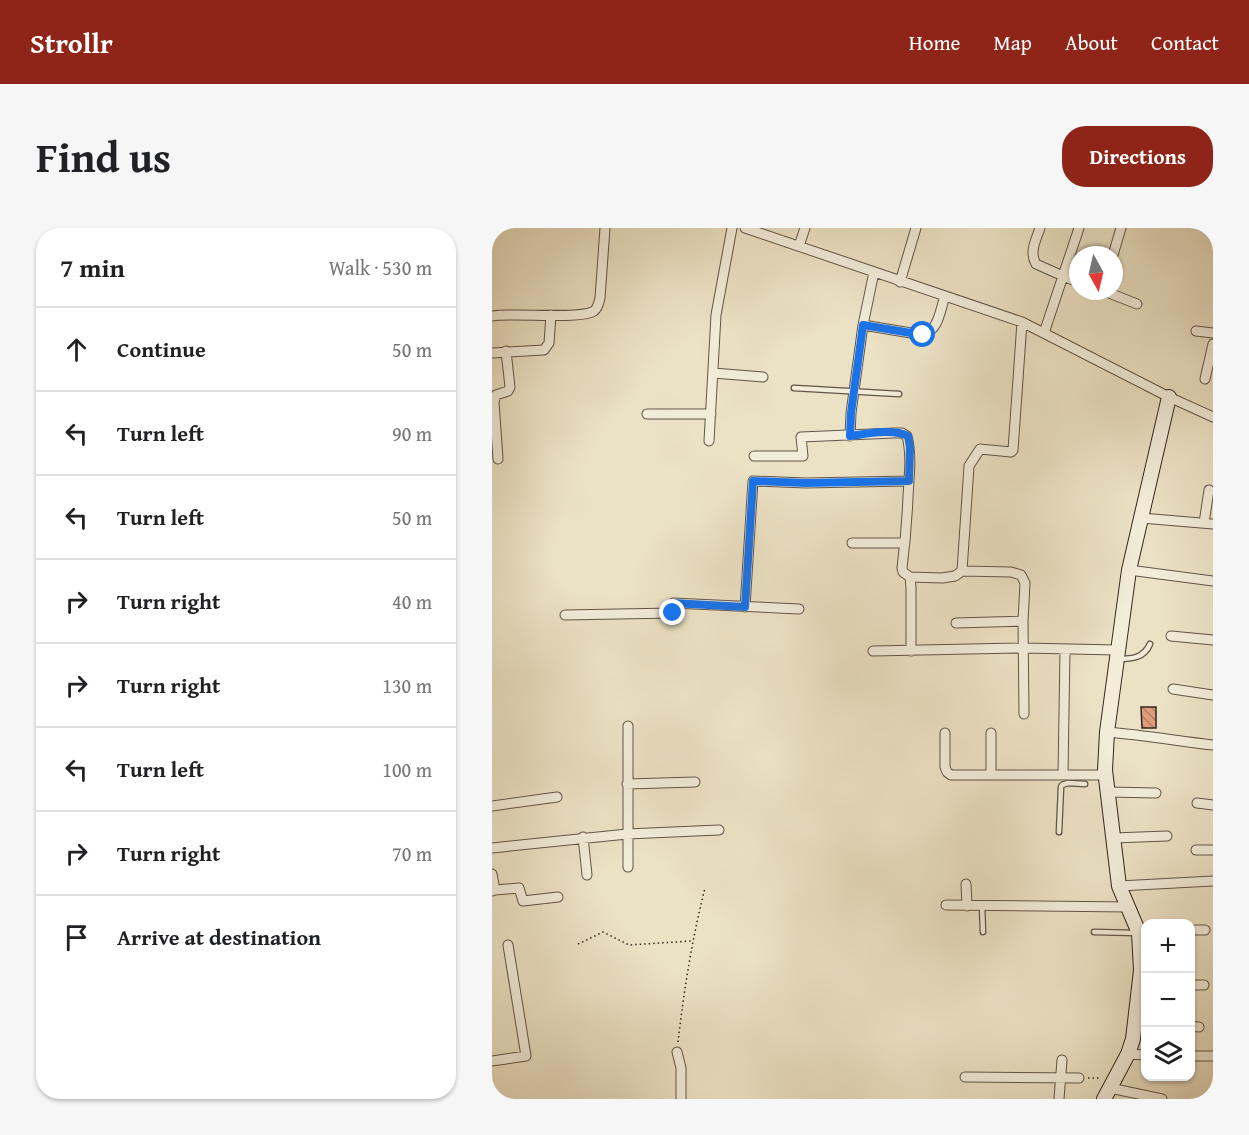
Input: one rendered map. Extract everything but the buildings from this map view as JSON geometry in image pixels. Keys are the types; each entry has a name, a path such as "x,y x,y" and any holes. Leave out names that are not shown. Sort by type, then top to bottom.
{"street":[{"path":"492,316 579,315 594,311 598,305 605,228"},
{"path":"710,441 716,315 732,228"},
{"path":"745,228 1022,322 1213,417"},
{"path":"799,246 805,228"},
{"path":"900,282 916,228"},
{"path":"1040,228 1032,252 1034,262 1069,278"},
{"path":"1044,333 1079,228"},
{"path":"1116,246 1121,228"},
{"path":"850,436 863,325 874,272"},
{"path":"863,325 927,334 935,327 945,296"},
{"path":"1123,298 1137,304"},
{"path":"492,353 544,350 549,343 552,315"},
{"path":"962,571 969,466 980,449 1011,452 1013,450 1022,322"},
{"path":"1196,331 1213,333"},
{"path":"1205,379 1213,344"},
{"path":"498,459 494,402 496,395 508,391 510,387 506,351"},
{"path":"713,373 763,377"},
{"path":"1141,931 1119,886 1106,775 1107,732 1129,570 1169,397"},
{"path":"647,414 711,414"},
{"path":"754,456 803,456 801,437 894,433 908,436 909,481 903,572 910,577 942,578 955,576 962,571 1011,572 1022,575 1025,583 1024,714"},
{"path":"745,607 753,481 806,483 909,481"},
{"path":"1141,518 1209,523 1209,490"},
{"path":"852,543 905,543"},
{"path":"1129,570 1213,581"},
{"path":"910,577 911,651"},
{"path":"565,615 673,613 672,603 799,609"},
{"path":"956,623 1023,621"},
{"path":"1171,636 1213,640"},
{"path":"873,651 1024,648 1117,654"},
{"path":"1065,649 1067,777"},
{"path":"1173,689 1213,695"},
{"path":"628,726 628,867"},
{"path":"1107,732 1153,735 1178,741 1213,745"},
{"path":"945,733 946,772 951,775 1067,777 1106,775"},
{"path":"991,733 991,775"},
{"path":"627,784 695,782"},
{"path":"1108,792 1156,793"},
{"path":"492,806 557,797"},
{"path":"1197,803 1213,805"},
{"path":"492,848 583,837 719,830"},
{"path":"1113,838 1167,836"},
{"path":"583,837 587,875"},
{"path":"1196,850 1213,850"},
{"path":"492,874 493,891 519,888 523,901 558,897"},
{"path":"1119,886 1213,881"},
{"path":"966,884 967,906"},
{"path":"946,905 1129,907"},
{"path":"1195,930 1206,930"},
{"path":"492,1061 526,1056 508,945"},
{"path":"1141,952 1140,1022 1128,1054 1110,1089 1162,1099"},
{"path":"1195,986 1204,985"},
{"path":"677,1052 681,1068 681,1099"},
{"path":"1128,1054 1141,1055"},
{"path":"1195,1056 1213,1056"},
{"path":"1059,1099 1062,1060"},
{"path":"965,1077 1079,1078"}],"lane":[{"path":"794,388 899,394"},
{"path":"1117,654 1134,658 1141,656 1148,650 1150,644"},
{"path":"1059,832 1060,787 1067,777 1085,784"},
{"path":"982,906 983,932"},
{"path":"1094,932 1141,933"}],"path":[{"path":"677,1052 692,941 705,888"},
{"path":"578,944 603,933 629,945 692,941"},
{"path":"1079,1078 1110,1089"}],"route":[{"path":"673,613 672,603 745,607 753,481 806,483 909,481 908,436 902,433 882,433 850,436 851,413 863,325 923,335"}]}
